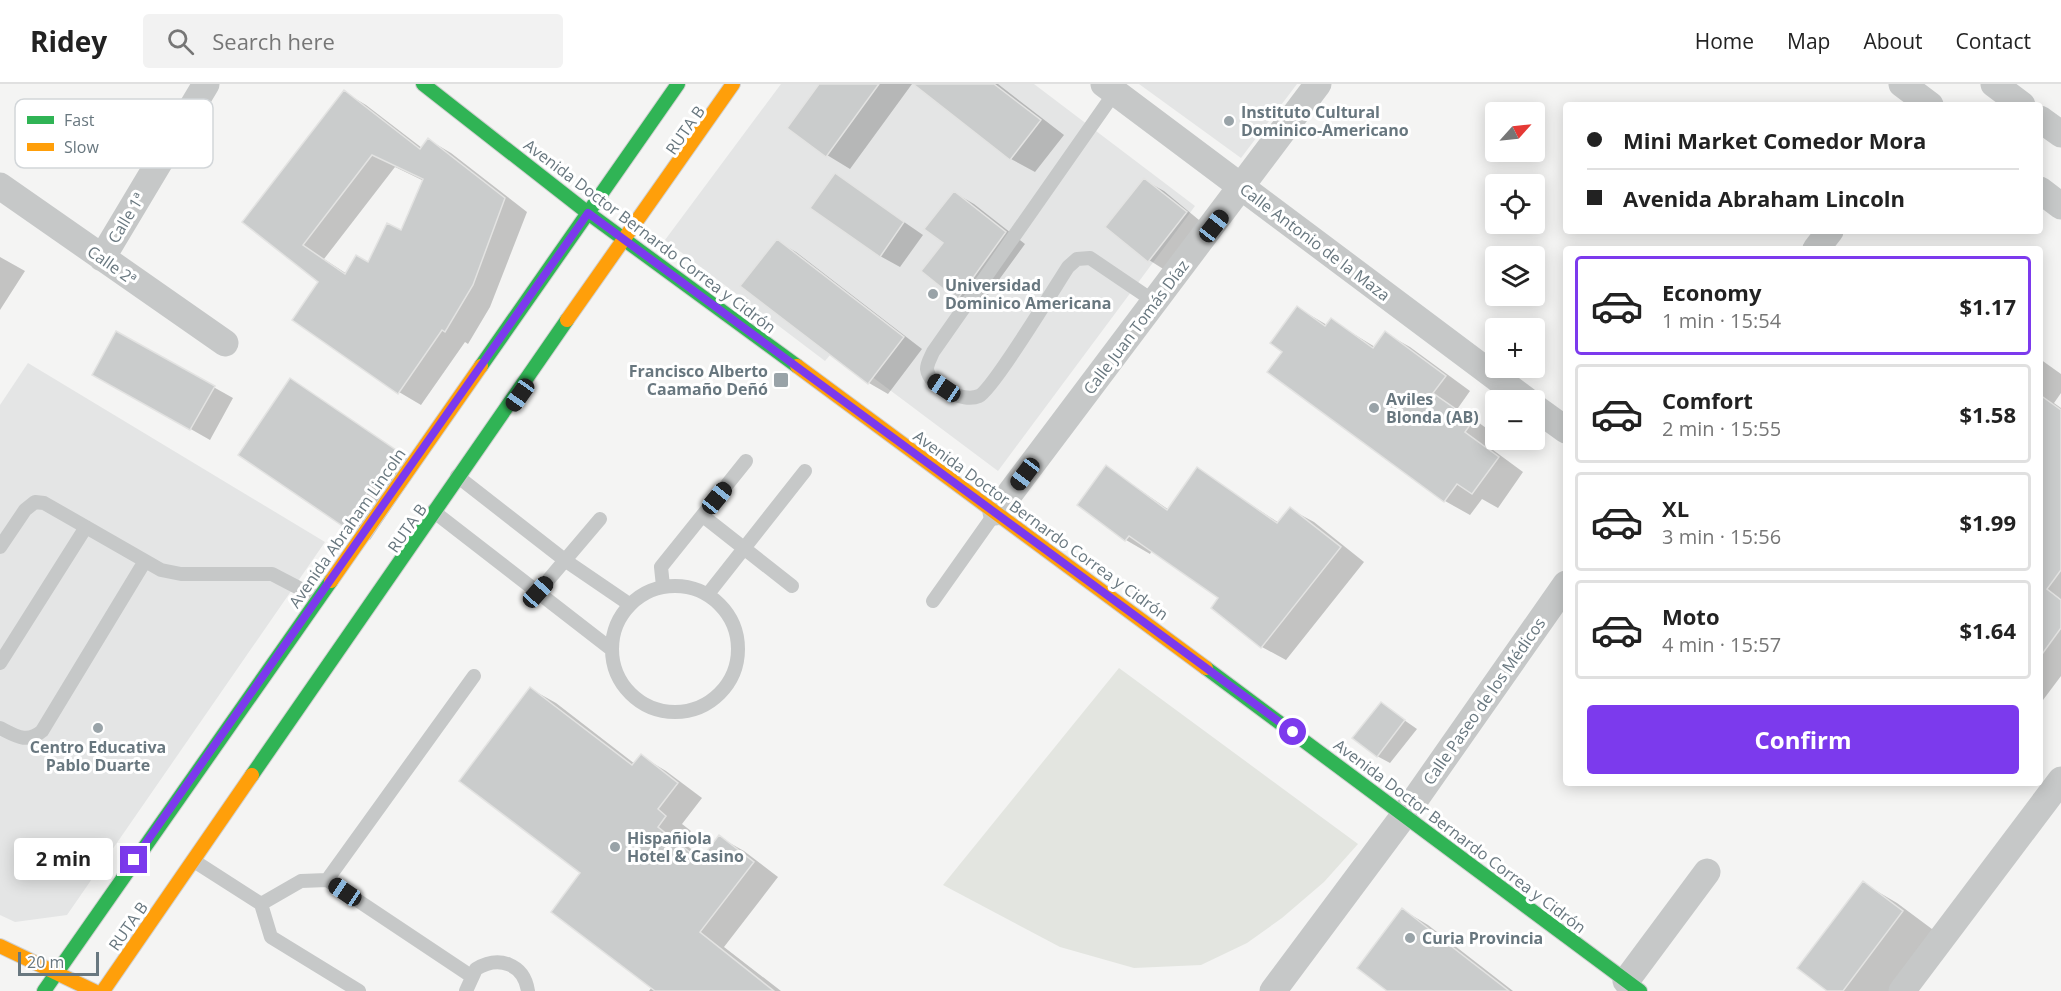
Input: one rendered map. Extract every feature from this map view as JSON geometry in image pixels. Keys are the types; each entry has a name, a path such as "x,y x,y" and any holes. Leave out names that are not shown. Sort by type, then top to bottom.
{"main road":[{"name":"Avenida Doctor Bernardo Correa y Cidrón","path":"423,84 588,213 1405,814 1633,986"},
{"name":"Avenida Abraham Lincoln","path":"44,991 55,972 678,84"},
{"path":"194,861 457,476 733,84"},
{"path":"0,946 94,991"}],"street":[{"name":"Calle 1ª","path":"197,99 206,84"},
{"name":"Calle Juan Tomás Díaz","path":"996,512 1243,188 1318,84"},
{"path":"1902,84 1931,99"},
{"path":"1994,84 2018,102"},
{"name":"Calle Antonio de la Maza","path":"1110,88 1513,390"},
{"path":"2043,121 2061,134"},
{"name":"Calle 1ª","path":"102,258 156,168"},
{"name":"Calle 2ª","path":"0,186 225,343"},
{"path":"2043,192 2061,206"},
{"path":"1818,246 1828,234"},
{"path":"1545,415 1563,428"},
{"name":"Calle Paseo de los Médicos","path":"1273,991 1405,814 1563,588"},
{"path":"1902,991 2051,790"},
{"path":"1633,986 1707,872"}],"lane":[{"name":"RUTA B","path":"103,991 738,84"},
{"path":"1110,88 933,351 927,369 931,380 956,396 969,398 980,395 996,377 1068,267 1077,259 1090,258 1155,302"},
{"path":"663,586 661,567 746,461"},
{"path":"708,594 805,471"},
{"path":"457,476 566,561 629,604"},
{"path":"0,547 25,510 35,502 44,503 161,570 181,574 272,574 318,598"},
{"path":"434,511 611,649"},
{"path":"933,601 996,512"},
{"path":"702,516 792,586"},
{"path":"538,592 600,519"},
{"path":"0,663 86,527"},
{"path":"0,728 22,739 33,738 42,731 145,561"},
{"path":"686,585 708,594 723,607 744,641 730,681 718,697 696,709 673,713 649,707 629,693 616,672 611,649 616,625 629,604 645,592 663,586 686,585"},
{"path":"327,880 474,676"},
{"path":"194,861 261,904 271,937 359,991"},
{"path":"261,904 301,881 327,880 471,976"},
{"path":"466,991 471,976 485,963 504,962 521,972 528,991"}],"shaded area":[{"name":"Universidad Dominico Americana","path":"781,84 1034,84 1195,206 998,471 835,349 825,361 665,240"},
{"name":"Instituto Cultural Dominico-Americano","path":"1139,84 1297,84 1241,158"},
{"name":"Centro Educativa Pablo Duarte","path":"28,363 325,542 67,915 15,922 0,915 0,405"},
{"path":"1119,668 1358,844 1324,882 1282,918 1247,943 1201,965 1134,968 1060,947 943,885"}],"building":[{"path":"819,84 879,84 826,157 787,128"},
{"path":"913,84 994,84 1041,120 1010,160"},
{"path":"344,90 420,149 428,138 505,198 473,285 445,332 442,330 398,394 292,320 318,282 242,222","holes":["372,155 423,179 401,230 387,223 368,262 356,255 345,274 303,245"]},
{"path":"835,173 904,222 880,257 810,208"},
{"path":"1144,178 1187,212 1148,262 1105,227"},
{"path":"954,191 1006,232 957,300 921,271 943,243 924,229"},
{"path":"777,239 904,337 868,384 740,286"},
{"name":"Aviles Blonda (AB)","path":"1297,306 1325,326 1331,318 1373,348 1385,331 1446,376 1433,393 1473,421 1465,432 1485,447 1485,450 1489,450 1499,457 1472,494 1457,484 1444,502 1267,372 1282,352 1270,343"},
{"path":"116,331 215,386 190,430 92,375"},
{"path":"290,378 396,450 344,527 238,455"},
{"path":"2043,397 2061,410 2061,570 2047,589 2061,600 2061,628 2043,653"},
{"path":"1106,465 1167,510 1197,467 1277,523 1290,507 1341,547 1261,648 1211,608 1218,598 1129,536 1125,541 1077,505"},
{"name":"Hispañiola Hotel & Casino","path":"530,687 632,765 641,754 678,783 658,809 666,816 658,827 700,860 719,835 754,862 700,932 774,991 655,991 551,912 580,873 459,781"},
{"path":"1381,702 1405,720 1377,757 1352,738"},
{"path":"1863,881 1903,911 1843,991 1827,991 1797,968"},
{"name":"Curia Provincia","path":"1402,908 1509,991 1387,991 1357,968"}],"traffic: fast":[{"path":"423,84 588,213 797,366"},
{"path":"481,366 678,84"},
{"path":"252,775 567,320"},
{"path":"44,991 331,581"},
{"path":"1206,668 1640,991"}],"traffic: slow":[{"path":"567,320 733,84"},
{"path":"331,581 481,366"},
{"path":"797,366 1206,668"},
{"path":"103,991 252,775"},
{"path":"0,946 94,991"}],"place":[{"name":"Instituto Cultural Dominico-Americano","path":"1229,121"},
{"name":"Universidad Dominico Americana","path":"933,294"},
{"name":"Francisco Alberto Caamaño Deñó","path":"781,380"},
{"name":"Aviles Blonda (AB)","path":"1374,408"},
{"name":"Centro Educativa Pablo Duarte","path":"98,728"},
{"name":"Hispañiola Hotel & Casino","path":"615,847"},
{"name":"Curia Provincia","path":"1410,938"}],"route":[{"path":"134,860 588,213 1293,732"}]}
